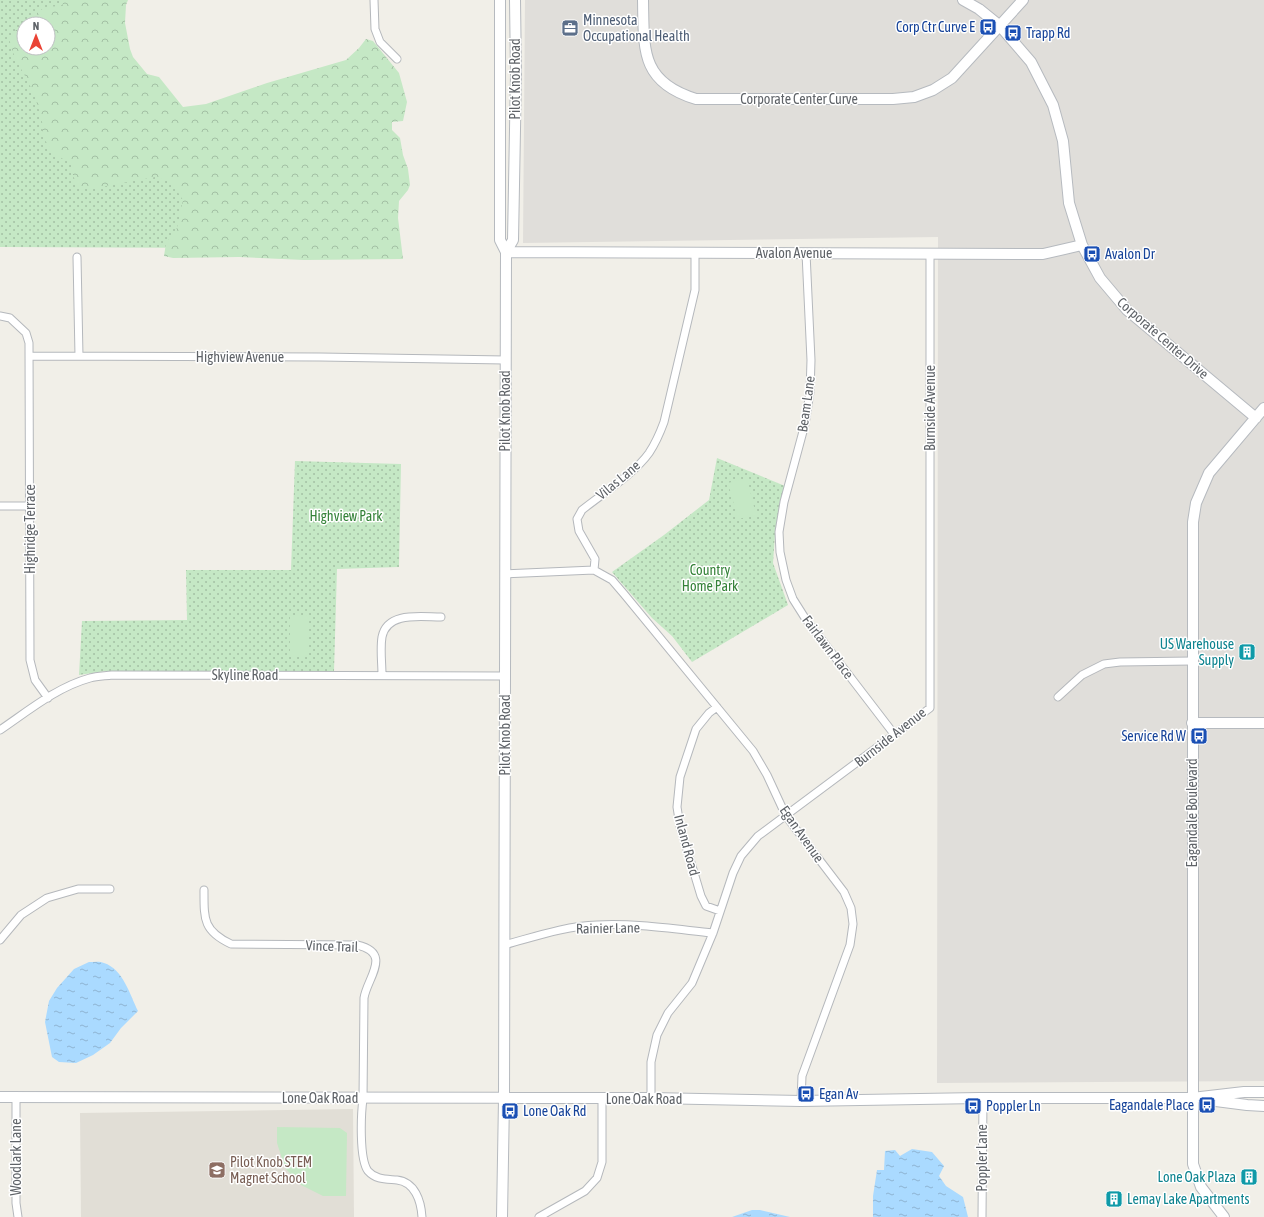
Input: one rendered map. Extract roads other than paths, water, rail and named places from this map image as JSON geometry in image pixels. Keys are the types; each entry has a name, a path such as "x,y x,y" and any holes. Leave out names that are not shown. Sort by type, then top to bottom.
{"main road":[{"name":"Pilot Knob Road","path":"500,0 500,240 506,252 504,1099 502,1217"},
{"name":"Pilot Knob Road","path":"506,252 513,240 516,74 515,0"},
{"name":"Corporate Center Curve","path":"643,0 644,41 648,62 656,76 668,87 681,94 696,99 893,99 914,97 933,90 952,78 1024,0"},
{"name":"Corporate Center Drive","path":"963,0 979,9 1000,26 1031,62 1053,105 1063,141 1069,203 1082,245 1100,278 1127,310 1256,418"},
{"path":"500,187 514,186"},
{"name":"Avalon Avenue","path":"506,252 1043,254 1082,245"},
{"name":"Eagandale Boulevard","path":"1192,1098 1193,522 1196,503 1210,473 1264,408"},
{"path":"1192,723 1264,723"},
{"name":"Lone Oak Road","path":"0,1097 504,1099 651,1098 801,1101 982,1098 1192,1098 1244,1092 1264,1092"},
{"path":"1192,1098 1193,1164 1201,1187 1224,1217"},
{"name":"Lone Oak Road","path":"1192,1098 1264,1106"}],"street":[{"path":"374,0 375,29 380,42 397,59"},
{"name":"Vilas Lane","path":"594,570 595,559 579,531 577,519 582,510 637,467 658,439 664,422 695,290 695,253"},
{"name":"Beam Lane","path":"780,552 779,532 784,502 805,424 810,392 811,360 806,253"},
{"name":"Burnside Avenue","path":"651,1098 651,1062 657,1035 668,1013 692,983 713,933 733,872 741,856 758,836 930,708 930,253"},
{"path":"77,257 79,356"},
{"path":"0,316 10,318 26,333 29,342 30,356"},
{"name":"Highview Avenue","path":"30,356 506,360"},
{"name":"Highridge Terrace","path":"30,356 30,660 35,680 48,698"},
{"path":"0,506 30,506"},
{"name":"Fairlawn Place","path":"780,552 786,580 793,599 805,618 894,734"},
{"path":"505,574 594,570"},
{"name":"Egan Avenue","path":"594,570 612,580 753,751 767,775 786,816 844,892 851,908 853,924 850,945 802,1076 800,1088 801,1101"},
{"path":"382,675 382,636 389,623 402,618 441,618"},
{"path":"1058,697 1082,674 1104,664 1120,662 1192,661"},
{"name":"Skyline Road","path":"0,730 72,684 91,677 112,675 505,676"},
{"name":"Inland Road","path":"717,707 709,713 696,729 680,777 677,807 680,826 701,896 706,906 720,911"},
{"path":"0,940 20,915 47,898 78,889 110,889"},
{"name":"Vince Trail","path":"204,890 204,912 206,923 212,932 220,939 231,944 357,945 368,948 373,953 376,961 375,970 365,991 364,998 363,1098"},
{"name":"Rainier Lane","path":"504,945 564,929 596,925 628,925 713,933"},
{"name":"Woodlark Lane","path":"16,1098 16,1203 18,1217"},
{"path":"363,1098 361,1111 364,1165 369,1173 377,1178 398,1180 410,1185 415,1191 420,1202 422,1217"},
{"path":"538,1217 585,1191 597,1178 602,1162 602,1098"},
{"name":"Poppler Lane","path":"982,1098 982,1217"}],"water":[{"path":"89,962 102,962 111,966 116,971 125,983 138,1011 121,1028 110,1043 93,1055 76,1063 59,1062 52,1057 45,1022 49,1001 57,988 74,969"},
{"path":"912,1149 932,1152 944,1166 939,1176 946,1186 963,1197 968,1217 873,1217 873,1196 877,1170 884,1170 885,1151 895,1150 900,1156"},
{"path":"752,1210 760,1210 790,1217 732,1217"}],"place":[{"name":"Corp Ctr Curve E","path":"988,27"},
{"name":"Minnesota Occupational Health","path":"570,28"},
{"name":"Trapp Rd","path":"1013,33"},
{"name":"Avalon Dr","path":"1092,254"},
{"name":"US Warehouse Supply","path":"1247,652"},
{"name":"Service Rd W","path":"1199,736"},
{"name":"Egan Av","path":"806,1094"},
{"name":"Eagandale Place","path":"1207,1105"},
{"name":"Poppler Ln","path":"973,1106"},
{"name":"Lone Oak Rd","path":"510,1111"},
{"name":"Pilot Knob STEM Magnet School","path":"217,1170"},
{"name":"Lone Oak Plaza","path":"1249,1177"},
{"name":"Lemay Lake Apartments","path":"1114,1199"}],"park label":[{"name":"Highview Park","path":"346,516"},
{"name":"Country Home Park","path":"710,578"}]}
